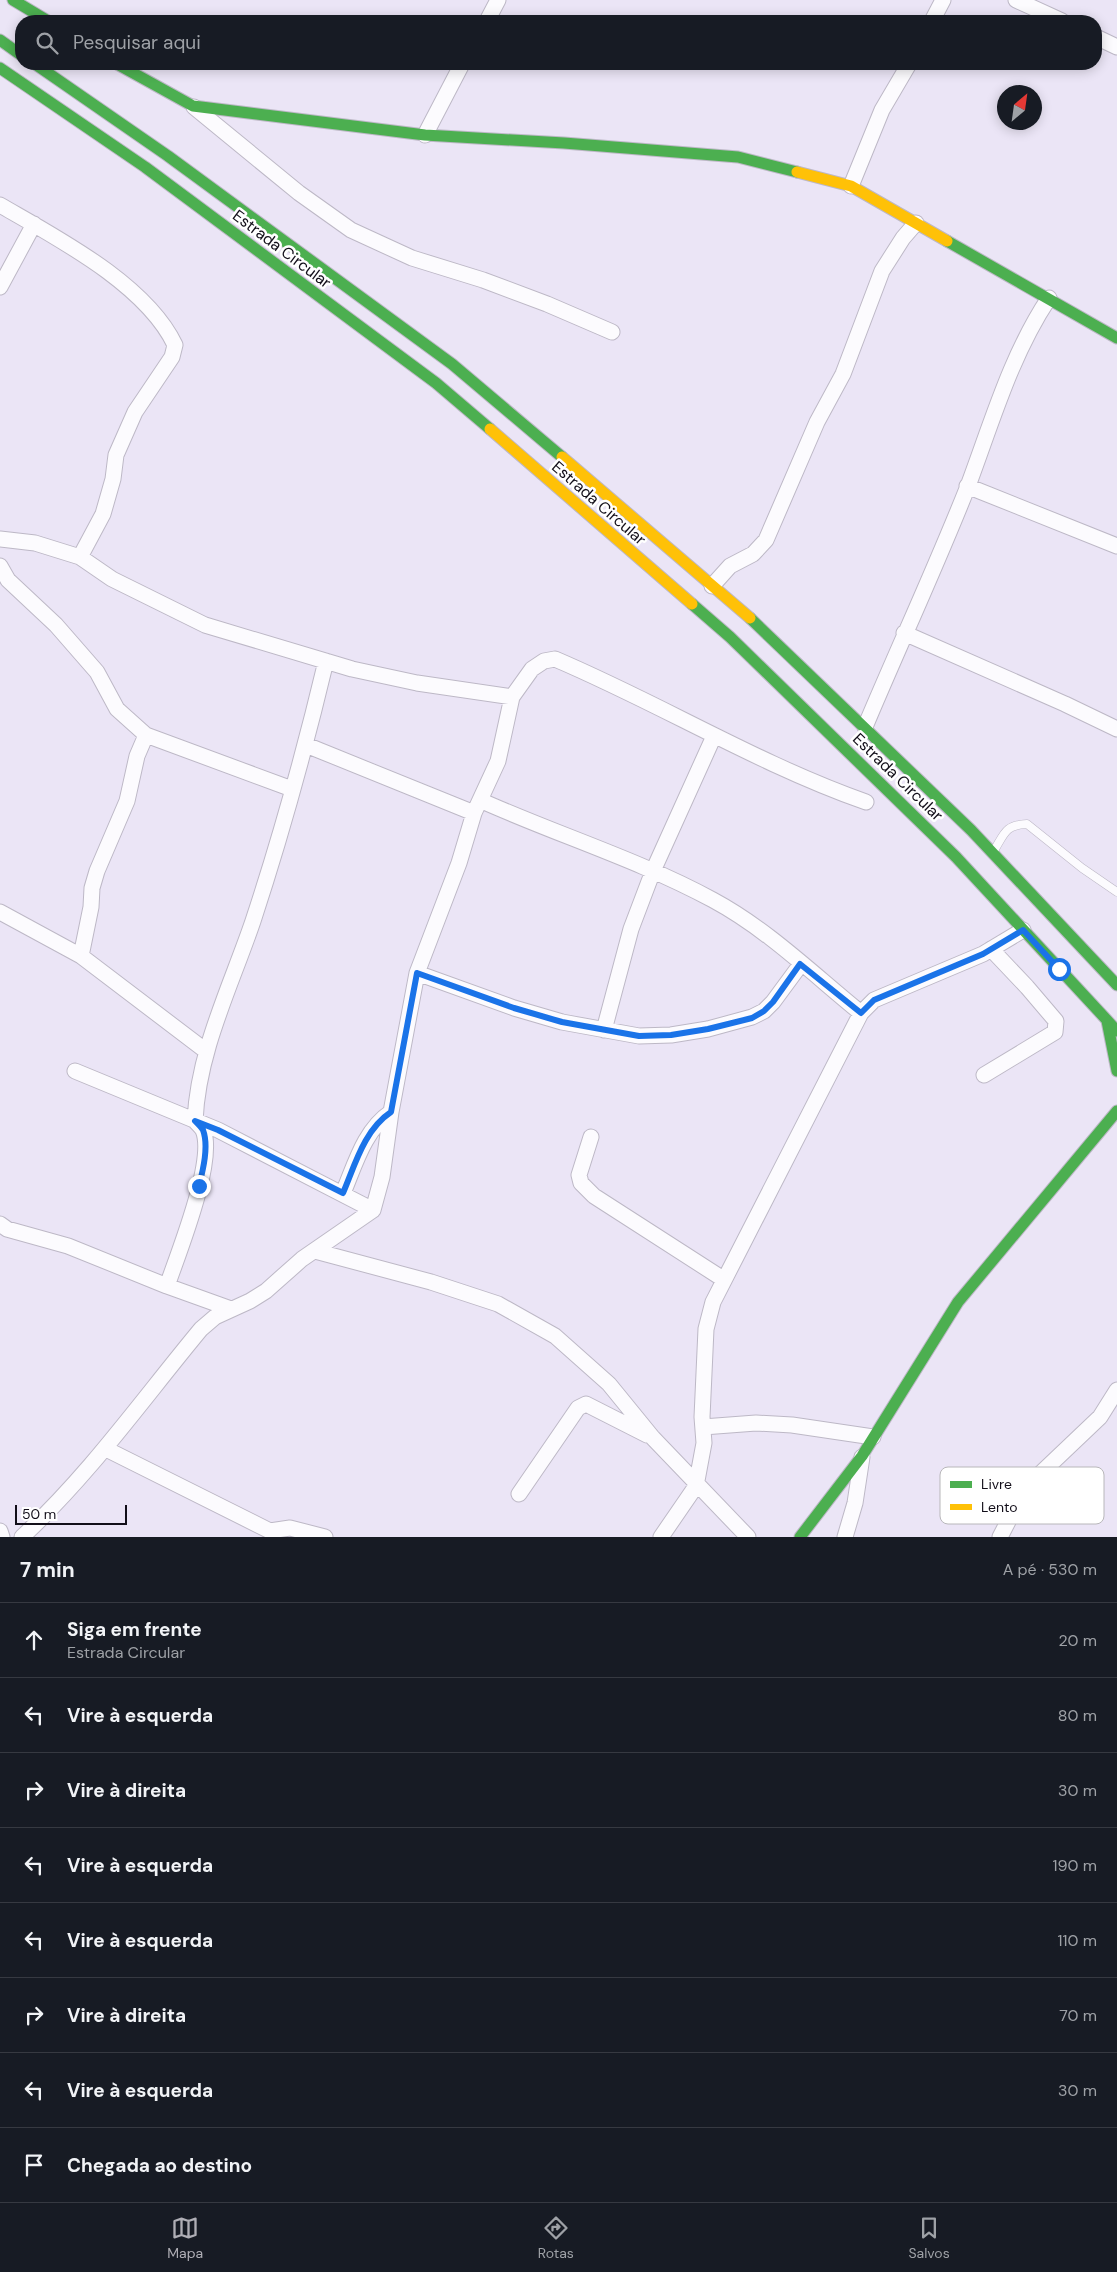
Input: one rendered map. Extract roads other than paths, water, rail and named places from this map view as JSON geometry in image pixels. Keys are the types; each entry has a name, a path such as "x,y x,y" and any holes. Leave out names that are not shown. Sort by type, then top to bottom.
{"main road":[{"path":"15,0 39,15"},
{"path":"0,40 15,50"},
{"name":"Estrada Circular","path":"0,68 145,167 436,383 730,637 956,857 1117,1031"},
{"name":"Estrada Circular","path":"44,70 168,156 452,364 749,617 865,727 992,853 1117,985"},
{"path":"128,70 193,106 425,135 564,143 738,157 851,186 1117,338"},
{"path":"1107,1021 1117,1071"},
{"path":"800,1537 862,1456 958,1302 1117,1111"}],"street":[{"path":"490,15 498,0"},
{"path":"935,15 943,0"},
{"path":"1016,0 1049,15"},
{"path":"1102,40 1117,47"},
{"path":"425,135 459,70"},
{"path":"851,186 884,105 905,70"},
{"path":"193,106 299,193 350,230 412,258 492,283 612,332"},
{"path":"0,205 34,224 123,284 158,317 175,345 172,357 135,412 116,455 113,479 103,514 80,557"},
{"path":"712,586 730,566 753,554 766,540 817,422 842,374 882,271 903,238 916,223"},
{"path":"0,287 34,224"},
{"path":"865,727 967,486 1030,326 1049,298"},
{"path":"967,486 1117,546"},
{"path":"0,539 35,543 80,557 112,580 205,625 326,661 417,683 512,697"},
{"path":"0,566 4,586 56,625 97,672 117,709 146,735 292,789"},
{"path":"904,633 1117,729"},
{"path":"22,1537 60,1502 106,1449 201,1329 215,1316 250,1301 266,1290 314,1251 373,1210 382,1177 391,1112 417,973 478,807 498,761 512,697 532,669 544,661 556,659 815,784 866,802"},
{"path":"167,1286 195,1205 203,1167 203,1130 195,1121 196,1102 206,1051 272,862 306,745 326,661"},
{"path":"81,956 96,871 127,801 137,756 146,735"},
{"path":"604,1030 631,929 653,871 714,736"},
{"path":"306,745 653,871 713,900 748,921 861,1013"},
{"path":"0,912 81,956 206,1051"},
{"path":"661,1537 696,1486 704,1443 706,1330 713,1302 723,1279 861,1013 874,1000 991,949 1023,930"},
{"path":"984,1075 1055,1032 1057,1028 1056,1021 1047,1010 991,949"},
{"path":"417,973 514,1008 562,1022 639,1036 671,1035 708,1029 752,1018 764,1011 773,1002 800,964"},
{"path":"75,1071 218,1130 373,1210"},
{"path":"343,1193 368,1136 381,1119 391,1112"},
{"path":"591,1137 579,1175 581,1183 594,1196 723,1279"},
{"path":"0,1224 7,1229 68,1246 167,1286 231,1309"},
{"path":"314,1251 431,1282 498,1304 555,1336 609,1384 652,1438 696,1486 748,1537"},
{"path":"1047,1467 1100,1417 1117,1390"},
{"path":"519,1494 574,1413 578,1408 586,1404 652,1438"},
{"path":"703,1426 756,1423 783,1424 874,1437"},
{"path":"106,1449 272,1534 290,1528 325,1537"},
{"path":"845,1537 855,1503 862,1456"},
{"path":"1000,1537 1007,1524"},
{"path":"0,1531 2,1537"}],"lane":[{"path":"992,853 1007,829 1014,825 1027,824 1082,868 1117,892"}]}
